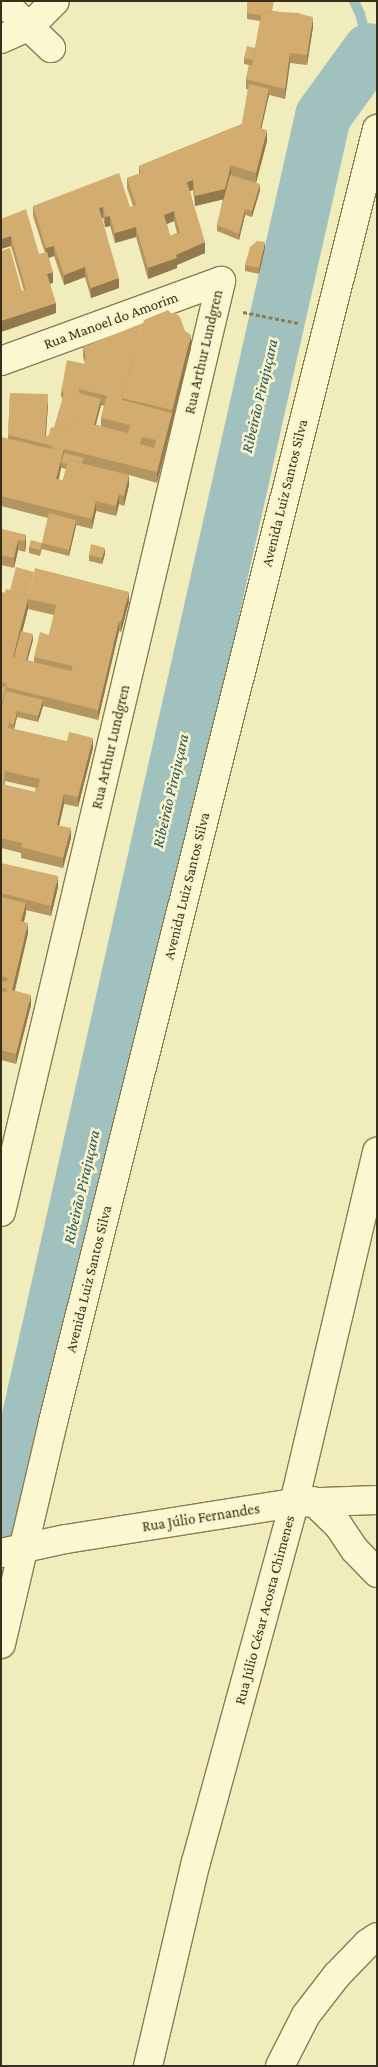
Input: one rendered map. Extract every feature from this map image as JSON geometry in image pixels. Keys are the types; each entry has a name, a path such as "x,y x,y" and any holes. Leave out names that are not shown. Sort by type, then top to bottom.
{"street":[{"path":"2,1 51,48"},
{"path":"1,39 30,26 54,1"},
{"name":"Avenida Luiz Santos Silva","path":"1,1644 10,1550 60,1393 377,129"},
{"name":"Rua Manoel do Amorim","path":"1,360 221,281"},
{"name":"Rua Arthur Lundgren","path":"1,1212 221,281"},
{"name":"Rua Júlio César Acosta Chimenes","path":"148,2066 196,1862 303,1502 377,1152"},
{"name":"Rua Júlio Fernandes","path":"10,1550 303,1502 377,1500"},
{"path":"303,1502 338,1525 355,1550 377,1573"},
{"path":"280,2066 306,2015 337,1975 373,1941"}],"path":[{"path":"243,312 302,324"}],"building":[{"path":"247,1 274,1 272,11 262,11 261,15 247,13"},
{"path":"262,11 300,13 313,17 307,55 290,53 285,89 246,79 249,65 252,66"},
{"path":"247,46 255,48 253,60 244,58"},
{"path":"249,84 269,89 260,129 242,124"},
{"path":"242,124 267,130 256,173 231,165 225,189 195,196 193,180 187,182 205,242 176,255 177,258 148,268 136,227 115,233 110,216 105,217 103,207 99,208 119,278 91,288 85,267 64,275 54,246 46,248 33,206 119,173 130,207 136,205 127,178 141,173 139,166","holes":["174,211 180,233 170,236 164,215"]},
{"path":"230,175 260,184 252,211 245,209 239,234 217,225"},
{"path":"26,209 39,254 47,252 53,272 47,274 56,303 1,321 1,251 10,248 22,291 26,290 11,236 1,239 1,219"},
{"path":"257,241 265,242 259,268 245,265 250,247"},
{"path":"168,310 180,317 185,331 191,335 172,410 122,398 144,320"},
{"path":"143,323 122,400 172,413 157,472 64,449 56,479 63,480 68,460 129,475 124,496 119,494 116,506 96,501 92,519 1,496 1,437 52,449 53,446 8,435 10,393 48,394 45,436 48,437 51,427 68,432 71,419 128,433 130,425 101,418 107,396 79,389 86,356 83,347","holes":["142,437 156,440 154,448 140,444"]},
{"path":"67,360 85,364 79,393 101,399 94,425 71,419 68,432 54,428 64,393 61,392"},
{"path":"64,453 84,458 82,463 68,460 67,464 61,462"},
{"path":"49,513 76,520 69,550 42,543"},
{"path":"1,529 26,535 25,541 18,540 14,558 1,555"},
{"path":"31,540 42,543 40,550 29,547"},
{"path":"91,544 105,548 102,558 89,555"},
{"path":"16,567 34,572 28,599 5,593 6,589 10,590"},
{"path":"35,568 129,592 121,622 119,621 98,710 6,687 7,683 1,682 1,592 28,599","holes":["28,599 56,605 49,635 40,632 34,657 73,666 71,671 13,657"]},
{"path":"21,631 33,634 26,660 14,657"},
{"path":"1,686 6,687 1,707"},
{"path":"6,691 43,700 38,716 17,711 14,724 10,723 10,718 1,716"},
{"path":"1,716 10,718 8,728 67,741 69,732 93,738 78,797 64,794 57,825 71,828 63,858 21,847 22,843 1,838","holes":["5,771 40,779 35,792 4,785"]},
{"path":"1,863 58,876 51,906 1,893"},
{"path":"1,897 26,903 21,921 28,923 12,990 31,995 16,1054 1,1050 1,991 6,992 7,989 1,987 1,981 6,982 8,978 1,976"}],"waterway":[{"path":"354,1 360,14 370,51"},
{"name":"Ribeirão Pirajuçara","path":"1,1545 323,116 370,51"}]}
